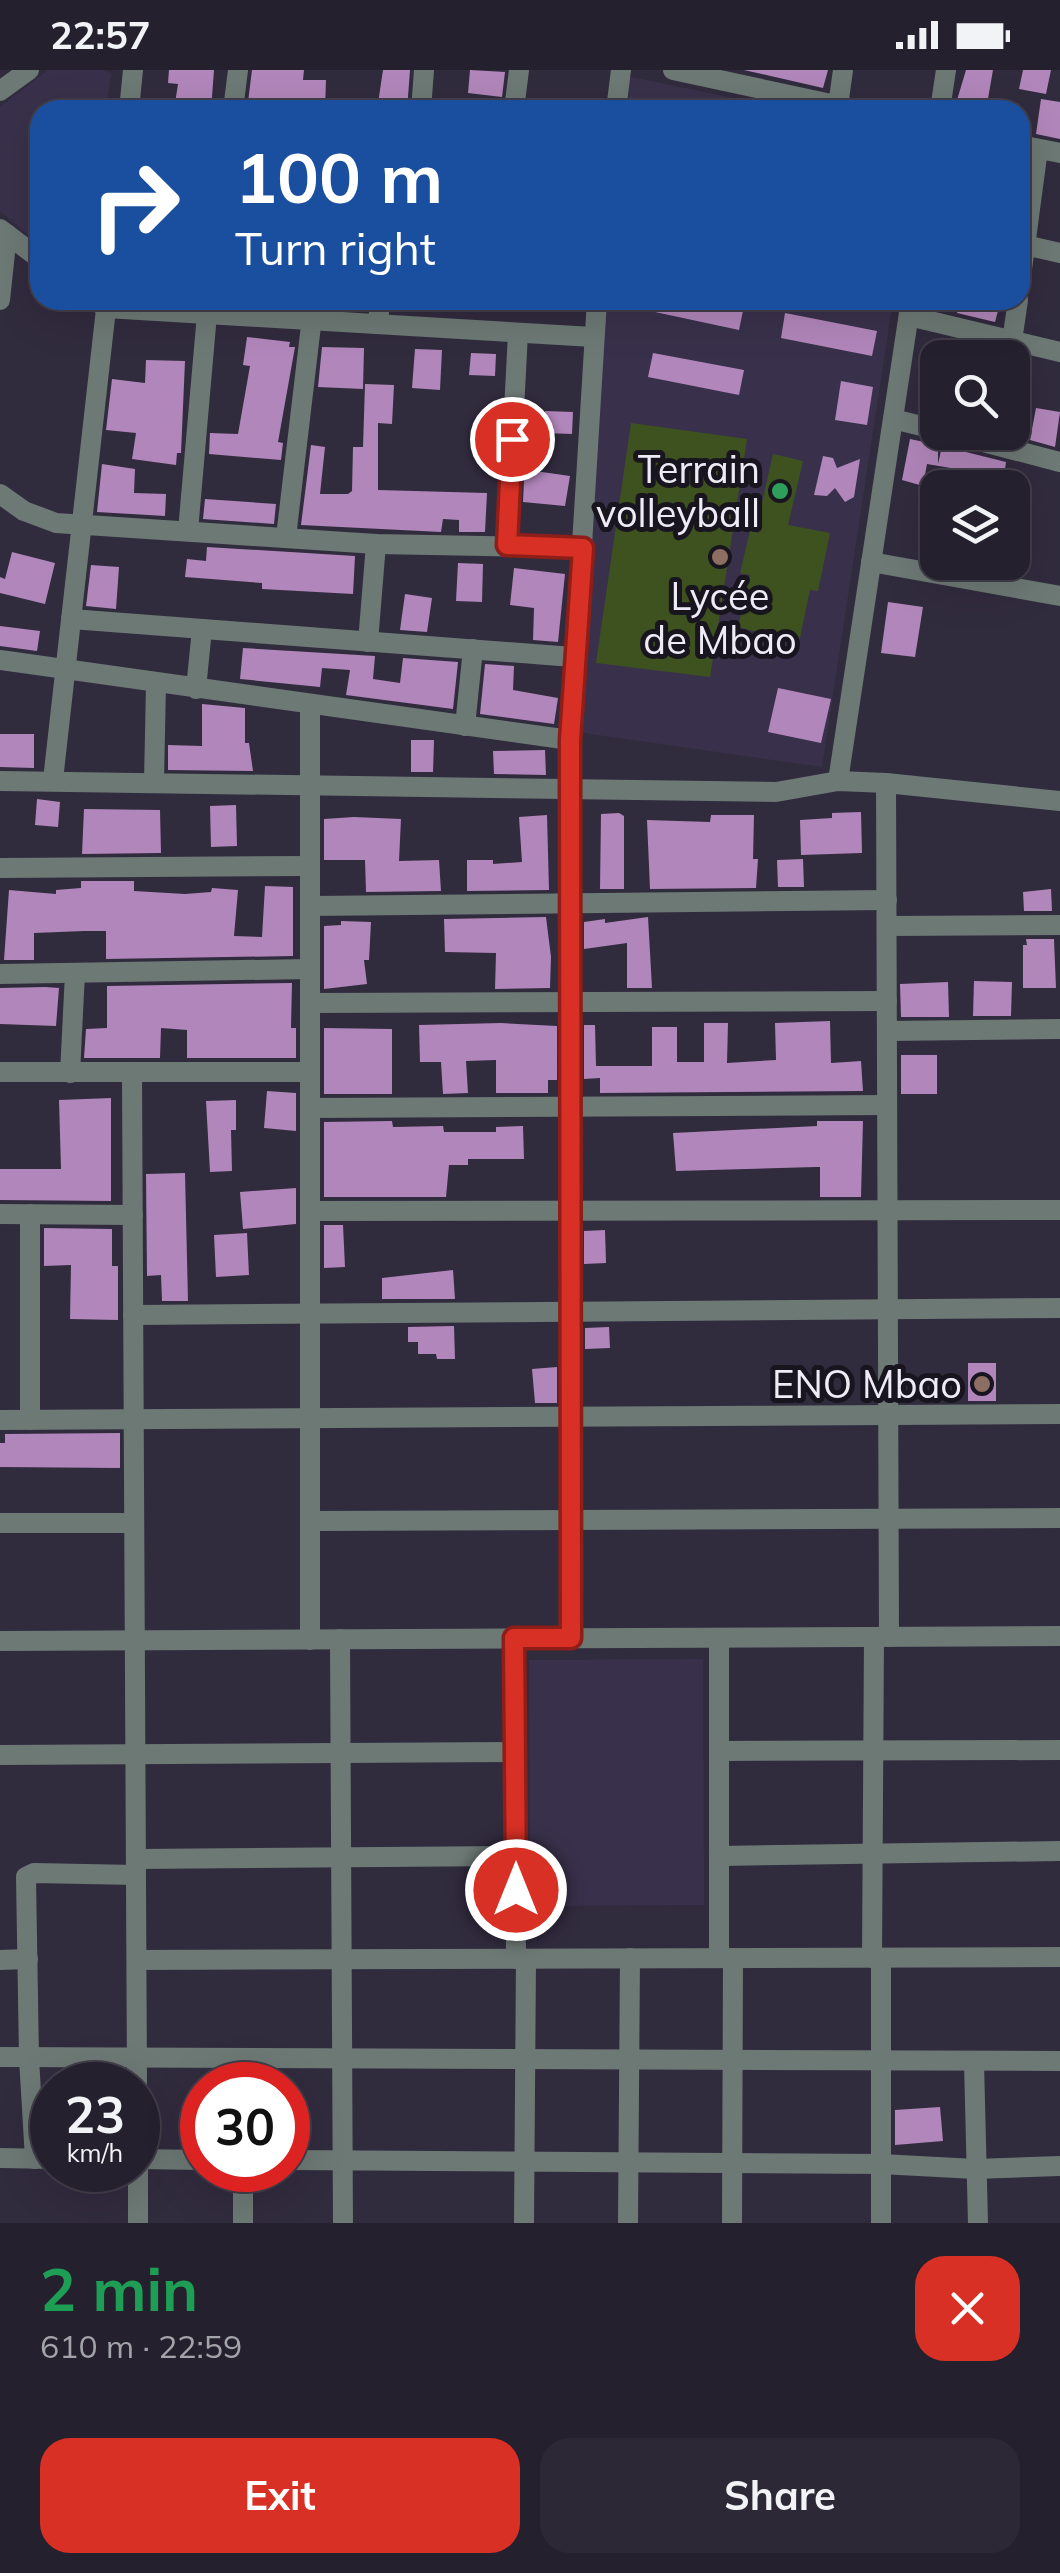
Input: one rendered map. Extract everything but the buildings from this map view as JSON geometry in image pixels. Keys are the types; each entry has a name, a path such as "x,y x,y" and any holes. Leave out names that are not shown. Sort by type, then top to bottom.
{"street":[{"path":"0,90 29,70"},
{"path":"130,100 133,70"},
{"path":"234,100 238,70"},
{"path":"422,100 424,70"},
{"path":"515,100 519,70"},
{"path":"617,100 621,70"},
{"path":"673,70 811,100"},
{"path":"843,70 847,100"},
{"path":"942,100 946,70"},
{"path":"1030,147 1060,153"},
{"path":"3,231 30,251"},
{"path":"0,300 3,231"},
{"path":"1030,247 1060,254"},
{"path":"53,780 102,310"},
{"path":"169,310 206,314 313,310 378,324 593,337"},
{"path":"286,537 313,310"},
{"path":"378,324 379,310"},
{"path":"571,1638 570,740 596,310"},
{"path":"838,781 910,310"},
{"path":"916,310 1009,340"},
{"path":"1012,340 1017,310"},
{"path":"188,530 206,314"},
{"path":"507,545 518,333"},
{"path":"1030,345 1060,352"},
{"path":"893,419 920,426"},
{"path":"1014,450 1060,462"},
{"path":"0,494 42,520 82,526 376,544 583,548"},
{"path":"368,642 376,544"},
{"path":"871,562 1060,596"},
{"path":"71,620 573,657"},
{"path":"196,689 202,629"},
{"path":"465,726 473,650"},
{"path":"0,660 570,740"},
{"path":"154,782 156,684"},
{"path":"310,705 310,1640"},
{"path":"0,781 776,792 838,781 1060,801"},
{"path":"881,2223 881,2060 873,1854 874,1750 889,1518 886,783"},
{"path":"0,868 310,866"},
{"path":"310,906 887,900"},
{"path":"887,926 1060,925"},
{"path":"0,974 310,969"},
{"path":"70,1073 74,973"},
{"path":"310,1003 887,1001"},
{"path":"887,1031 1060,1029"},
{"path":"0,1072 310,1072"},
{"path":"132,1074 137,2062"},
{"path":"310,1108 888,1105"},
{"path":"310,1211 1060,1210"},
{"path":"0,1214 133,1214"},
{"path":"30,1214 30,1420"},
{"path":"133,1315 1060,1308"},
{"path":"0,1420 1060,1414"},
{"path":"310,1520 1060,1518"},
{"path":"0,1522 134,1523"},
{"path":"0,1641 1060,1636"},
{"path":"514,1638 516,1856 525,2059 524,2223"},
{"path":"719,1638 719,1856 733,2060 732,2223"},
{"path":"340,1640 343,2223"},
{"path":"719,1751 1060,1750"},
{"path":"0,1755 515,1752"},
{"path":"719,1856 1060,1852"},
{"path":"30,2065 26,1876 341,1857 516,1856"},
{"path":"137,1960 1060,1957"},
{"path":"628,2223 630,1958"},
{"path":"0,1960 28,1959"},
{"path":"0,2058 1060,2062"},
{"path":"974,2062 978,2223"},
{"path":"0,2158 30,2159"},
{"path":"310,2160 881,2164 976,2169 1060,2166"},
{"path":"138,2192 138,2223"},
{"path":"243,2192 243,2223"}],"shaded area":[{"path":"48,70 103,70 111,74 107,100 30,100 30,236 0,211 0,107"},
{"path":"622,75 743,100 620,100"},
{"name":"Lycée de Mbao","path":"605,310 891,310 822,767 577,732"},
{"path":"703,1659 704,1905 530,1906 529,1660"}],"green space":[{"path":"631,423 747,439 710,677 596,663"},
{"path":"773,454 803,461 788,525 830,533 818,591 810,590 799,642 738,627 750,575 740,573 750,531 759,533 762,522 758,520"}],"place":[{"name":"Terrain volleyball","path":"780,491"},
{"name":"Lycée de Mbao","path":"720,557"},
{"name":"ENO Mbao","path":"982,1384"}],"route":[{"path":"512,439 507,545 583,548 570,740 571,1638 514,1638 516,1890"}]}
